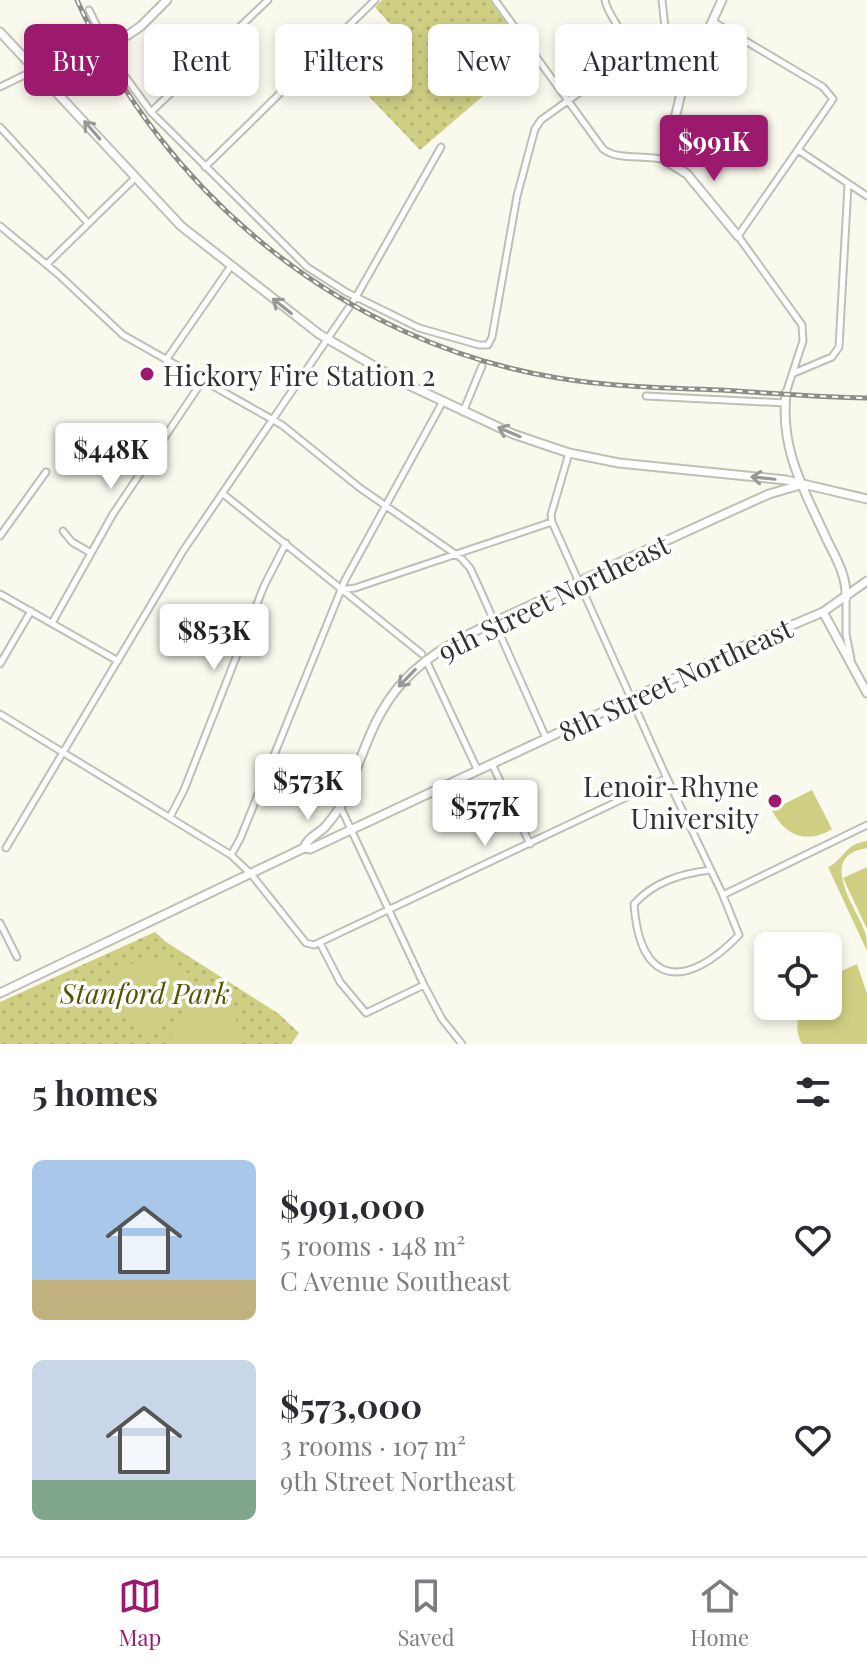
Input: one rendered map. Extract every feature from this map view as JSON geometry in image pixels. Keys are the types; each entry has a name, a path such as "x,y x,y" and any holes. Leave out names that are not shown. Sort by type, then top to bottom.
{"main road":[{"path":"128,33 141,26 167,0"},
{"path":"711,24 722,0"},
{"path":"0,32 24,56"},
{"path":"61,96 181,226 327,339 442,403 525,439 569,453 619,463 786,480 867,499"},
{"path":"680,96 665,160 688,174 738,236"},
{"path":"785,398 788,451 843,574 846,598"},
{"name":"9th Street Northeast","path":"304,848 305,842 324,827 340,806 382,710 424,657 579,581 769,494 802,485"},
{"name":"8th Street Northeast","path":"0,993 304,848 310,849 823,612 866,583"},
{"path":"823,612 867,693"}],"street":[{"path":"151,112 268,0"},
{"path":"205,167 374,0"},
{"path":"495,0 598,143 609,153 665,160"},
{"path":"128,80 151,112 307,267 356,297 435,334 465,343 488,345 517,196 535,129 541,120 611,70 626,52 625,37 605,0"},
{"path":"662,0 665,24"},
{"path":"89,10 96,24"},
{"path":"646,396 785,398 803,341 802,325 738,236 833,99 823,87 712,21"},
{"path":"0,87 24,75"},
{"path":"0,127 88,223"},
{"path":"6,848 183,551 356,297 441,147"},
{"path":"798,150 867,196"},
{"path":"47,264 135,178"},
{"path":"793,373 832,357 839,347 848,185"},
{"path":"0,226 135,344 272,419 385,506 456,555 473,573 546,738"},
{"path":"165,360 231,266"},
{"path":"463,412 482,366"},
{"path":"52,623 113,514 203,380"},
{"path":"231,855 340,590 442,403"},
{"path":"569,453 551,515 552,522 723,895 739,935 725,949 683,972 665,972 656,967 635,922 634,904 647,890 664,881 710,870"},
{"path":"0,536 46,472"},
{"path":"222,493 424,657 478,771"},
{"path":"340,590 355,588 552,522"},
{"path":"63,531 72,542 91,553"},
{"path":"170,817 184,790 264,586 286,543"},
{"path":"0,594 118,661"},
{"path":"846,598 846,634 853,663"},
{"path":"0,664 31,611"},
{"path":"0,714 231,855 251,874 307,944 320,943 667,778"},
{"path":"492,764 530,844"},
{"path":"340,806 424,985 442,1019 462,1044"},
{"path":"723,895 867,825"},
{"path":"0,923 17,957"},
{"path":"320,943 340,982 366,1013 424,985"}],"green space":[{"path":"382,0 493,0 511,24 428,24 428,96 483,96 420,150 369,96 412,96 412,24 390,24 375,7"},
{"path":"812,790 832,829 805,837 783,826 772,810"},
{"path":"867,841 867,848 852,853 844,861 842,872 848,897 865,932 867,951 828,867 849,848"},
{"path":"867,867 867,929 843,878"},
{"name":"Stanford Park","path":"155,932 279,1014 299,1033 291,1044 0,1044 0,1002"},
{"path":"144,960 168,963 190,974 159,1030 150,1033 95,996 115,972"},
{"path":"857,964 867,994 867,1044 802,1044 798,1020 842,1020 842,971"},
{"path":"209,985 232,1011 240,1044 171,1044 169,1038"}],"railway":[{"path":"77,0 114,71 159,137 211,197 270,249 335,295 405,332 480,360 578,381 867,398"}],"place":[{"name":"Hickory Fire Station 2","path":"147,374"},
{"name":"Lenoir-Rhyne University","path":"775,801"}]}
